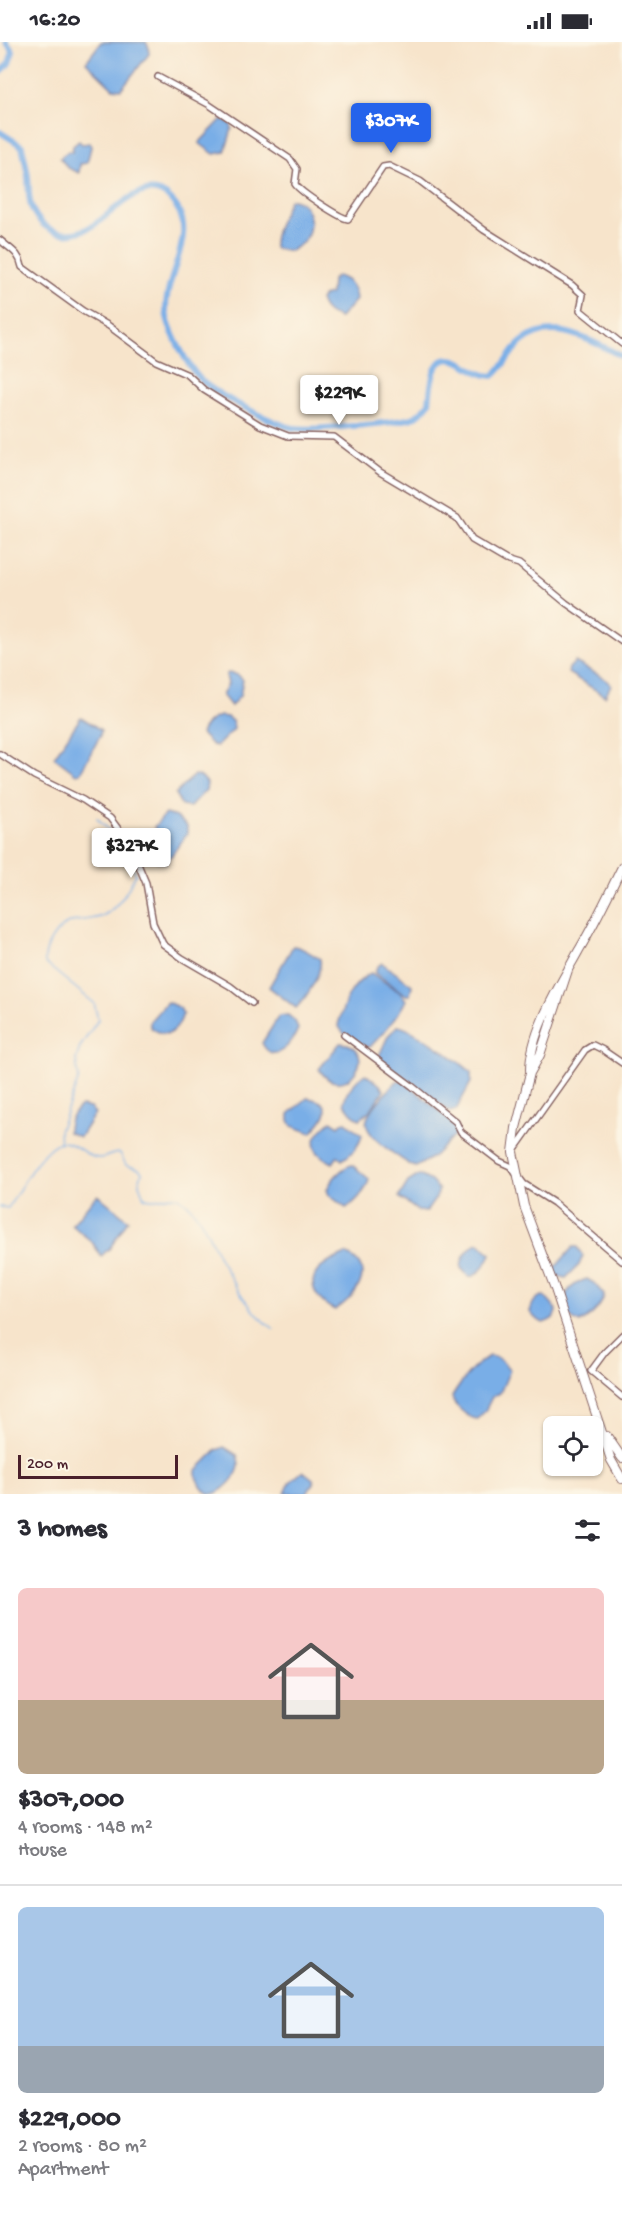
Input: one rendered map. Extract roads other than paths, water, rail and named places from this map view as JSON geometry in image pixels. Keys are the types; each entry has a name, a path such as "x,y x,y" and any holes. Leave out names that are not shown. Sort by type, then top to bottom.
{"main road":[{"path":"598,1416 524,1206 513,1152 516,1128 541,1024 554,994 622,867"},
{"path":"603,1430 622,1458"},
{"path":"603,1432 611,1460 622,1479"}],"street":[{"path":"158,77 208,104 290,159 297,169 295,184 300,190 331,209 340,218 348,219 383,167 389,166 420,181 484,230 572,285 583,295 580,310 622,344"},
{"path":"0,240 19,255 22,267 33,276 109,326 156,361 188,375 204,390 260,425 288,436 334,436 380,472 457,518 472,540 506,560 519,564 566,603 622,642"},
{"path":"0,754 34,776 83,801 110,818 130,845 146,883 153,922 163,944 230,986 252,1003"},
{"path":"344,1035 412,1086 456,1122 461,1132 499,1161 510,1166 524,1184 554,1203 622,1261"},
{"path":"513,1152 585,1050 593,1045 622,1063"},
{"path":"622,1335 591,1371 622,1397"}],"water":[{"path":"101,42 146,42 149,48 149,54 121,89 113,88 86,62"},
{"path":"222,119 231,124 232,129 225,152 214,154 199,143"},
{"path":"79,141 82,144 90,143 91,147 87,163 80,164 79,173 68,168 60,158 68,151 72,152 73,146"},
{"path":"293,199 308,211 309,231 302,243 290,251 274,248 279,224 289,200"},
{"path":"337,276 351,285 356,300 340,318 327,312 320,300 323,296 331,294 332,280"},
{"path":"575,662 604,678 611,685 605,696 568,673 569,668"},
{"path":"228,673 238,675 243,680 240,696 231,706 222,695 228,684 226,675"},
{"path":"220,716 227,717 233,722 234,729 217,746 212,745 201,734 208,722"},
{"path":"81,717 101,730 80,773 76,774 54,757"},
{"path":"194,775 202,777 207,783 206,790 190,807 182,806 175,794"},
{"path":"165,814 176,817 187,826 187,834 166,863 150,858 140,844 147,832 151,835 156,830 154,827"},
{"path":"293,946 304,949 320,959 316,978 309,992 296,1008 269,987"},
{"path":"382,963 412,985 410,995 406,995 375,973 377,967"},
{"path":"371,973 401,993 406,1000 395,1019 370,1047 352,1040 338,1025 349,995 358,983"},
{"path":"167,1002 180,1008 183,1014 178,1026 166,1034 150,1027 150,1021"},
{"path":"288,1015 295,1021 298,1029 287,1046 277,1053 272,1053 262,1043 279,1016"},
{"path":"397,1026 423,1038 471,1072 471,1082 456,1110 450,1112 378,1058 388,1036"},
{"path":"340,1043 353,1047 359,1054 359,1063 355,1072 348,1079 339,1082 329,1079 319,1069"},
{"path":"365,1074 384,1090 370,1111 360,1119 354,1116 344,1103 346,1095"},
{"path":"397,1081 404,1081 456,1125 457,1133 433,1157 416,1167 382,1145 367,1125 367,1119 372,1110"},
{"path":"307,1098 322,1103 326,1111 321,1122 311,1133 292,1126 289,1120 289,1114"},
{"path":"81,1106 90,1108 95,1113 80,1137 68,1132 71,1117"},
{"path":"331,1121 339,1126 346,1122 362,1135 352,1153 342,1160 338,1156 333,1163 319,1154 314,1144 319,1133"},
{"path":"352,1165 369,1179 360,1196 346,1208 329,1195 327,1190 344,1168"},
{"path":"419,1175 431,1181 439,1190 426,1212 418,1211 399,1197 408,1182"},
{"path":"98,1195 128,1220 110,1248 101,1256 92,1242 72,1225"},
{"path":"478,1243 491,1254 479,1272 469,1277 461,1268 462,1260 466,1253"},
{"path":"573,1247 577,1247 583,1256 579,1265 566,1278 558,1276 553,1270"},
{"path":"346,1254 356,1260 361,1267 362,1275 356,1291 335,1310 320,1299 313,1283 317,1272 323,1266"},
{"path":"587,1279 594,1283 604,1295 595,1311 580,1323 566,1312 564,1299 572,1287"},
{"path":"544,1296 557,1310 557,1313 551,1320 543,1323 530,1312 534,1301"},
{"path":"489,1356 501,1360 510,1370 500,1393 492,1397 485,1411 477,1419 462,1411 452,1397 468,1375"},
{"path":"224,1447 237,1455 238,1469 233,1479 220,1491 210,1494 198,1481 196,1471 217,1450"},
{"path":"303,1471 313,1479 314,1483 306,1494 285,1494 289,1483"}],"waterway":[{"path":"0,73 9,63 13,51 6,42"},
{"path":"0,132 22,146 32,209 43,224 57,232 74,233 92,226 139,193 160,192 170,199 179,211 183,224 183,237 167,294 166,307 169,324 178,345 196,374 208,386 245,408 285,426 299,429 322,428 385,423 412,418 429,403 432,378 435,370 444,360 452,359 480,373 493,376 523,341 535,334 548,331 573,334 622,356"},
{"path":"60,1143 59,1131 79,1078 76,1060 80,1047 98,1020 94,1003 45,963 45,957 52,938 61,928 76,921 97,918 109,912 123,897 136,874 119,840 97,818"},
{"path":"0,1207 8,1208 41,1158 57,1143 69,1143 98,1158 120,1153 126,1165 142,1172 139,1184 144,1197 154,1199 173,1196 190,1206 243,1297 257,1315 274,1329"}]}
